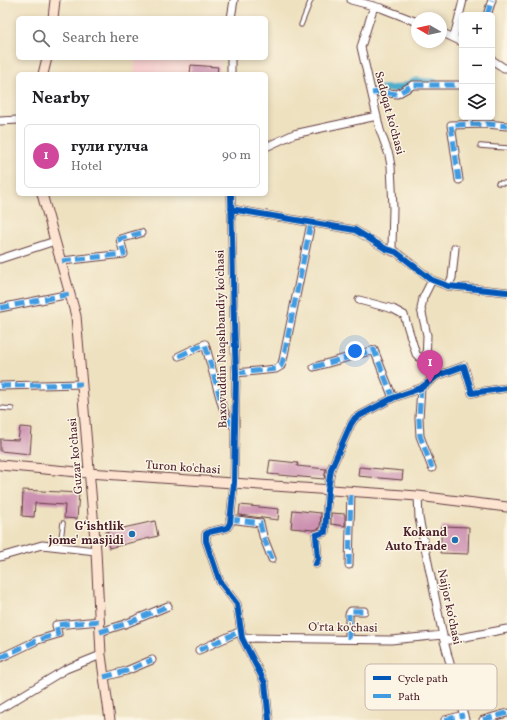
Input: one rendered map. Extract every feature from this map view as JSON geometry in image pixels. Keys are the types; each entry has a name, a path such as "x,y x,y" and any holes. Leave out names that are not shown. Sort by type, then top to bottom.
{"main road":[{"path":"53,16 55,0"},
{"path":"44,72 46,60"},
{"name":"Guzar koʻchasi","path":"43,196 62,261 76,316 96,551 101,655 110,720"},
{"name":"Turon ko'chasi","path":"0,465 89,473 418,496 507,506"}],"street":[{"path":"231,16 234,0"},
{"path":"351,0 381,8 411,20"},
{"path":"454,37 463,0"},
{"path":"488,12 492,0"},
{"name":"Sadoqat ko'chasi","path":"374,6 361,47 380,130 389,155 391,166 393,252"},
{"path":"447,34 459,40"},
{"path":"231,60 231,72"},
{"path":"495,62 504,68 507,68"},
{"path":"372,93 380,92 397,94 413,85 458,85"},
{"path":"268,146 294,134 377,116"},
{"path":"0,121 16,120"},
{"path":"459,180 452,125 487,124 507,126"},
{"name":"Baxovuddin Naqshbandiy ko'chasi","path":"230,519 234,483 236,373 231,196"},
{"path":"231,209 355,230 393,252 432,280 448,286 507,292"},
{"path":"236,373 276,369 281,366 311,223"},
{"path":"62,261 124,254 120,239 141,233"},
{"path":"0,259 55,241"},
{"path":"448,286 452,278 455,248"},
{"path":"426,364 428,336 421,310 423,298 432,280"},
{"path":"0,308 70,294"},
{"path":"358,300 392,309 404,315 416,354 426,364 432,380"},
{"path":"179,356 205,344 222,405 227,418 235,428"},
{"path":"314,367 374,350 393,398"},
{"path":"316,564 318,559 316,535 325,532 328,490 333,464 352,421 355,418 393,398 421,388 437,376 464,366 472,393 507,388"},
{"path":"0,386 82,384"},
{"path":"421,388 420,436 432,468"},
{"path":"349,565 351,491"},
{"name":"Najjor koʻchasi","path":"418,496 419,518 451,664"},
{"path":"269,720 265,683 241,634 237,604 220,582 206,541 206,534 227,528 230,519 260,523 263,536 272,559"},
{"path":"0,557 42,544 96,551"},
{"path":"100,632 125,624 168,606"},
{"path":"349,639 349,614 351,612 364,611"},
{"path":"0,658 38,640 58,634 56,625 100,621"},
{"name":"O'rta ko'chasi","path":"241,634 391,640 444,638 507,629"},
{"path":"198,650 241,634"},
{"path":"0,709 66,669 101,655"},
{"path":"104,677 126,671 152,660"},
{"path":"483,720 507,713"},
{"path":"445,720 465,718"}],"lane":[{"path":"301,25 311,0"},
{"path":"480,146 507,148"},
{"path":"498,183 507,183"},
{"path":"0,408 12,409"},
{"path":"60,547 63,523"}],"shaded area":[{"path":"135,60 221,60 221,72 134,72"}],"building":[{"path":"191,65 218,67 217,72 190,72"},
{"path":"20,427 32,428 30,454 0,451 0,439 18,440"},
{"path":"270,460 298,463 297,466 326,469 324,479 268,474"},
{"path":"359,467 403,471 402,480 358,476"},
{"path":"23,490 79,493 77,519 64,518 65,505 35,503 34,517 22,516"},
{"path":"240,505 279,509 278,520 239,515"},
{"path":"293,510 321,513 320,528 314,530 291,528"},
{"path":"331,513 345,514 345,526 331,524"},
{"name":"Gʻishtlik jome' masjidi","path":"155,521 158,536 109,548 105,532"},
{"name":"Kokand Auto Trade","path":"442,526 469,527 468,554 440,553"}],"waterway":[{"path":"382,89 400,88 416,81 434,82"}],"marked path":[{"path":"488,12 492,0"},
{"path":"372,93 380,92 397,94 413,85 458,85"},
{"path":"459,180 451,125 487,124 507,126"},
{"path":"236,373 276,369 281,366 311,223"},
{"path":"62,261 124,254 120,239 141,233"},
{"path":"0,308 70,294"},
{"path":"179,356 205,344 222,405 227,418 235,428"},
{"path":"314,367 374,350 393,398"},
{"path":"0,386 82,384"},
{"path":"421,388 419,418 420,436 432,468"},
{"path":"349,565 351,491"},
{"path":"230,519 260,523 263,536 272,559"},
{"path":"100,632 125,624 168,606"},
{"path":"349,639 349,614 351,611 364,611"},
{"path":"0,658 38,640 58,634 56,625 100,621"},
{"path":"199,650 241,631"},
{"path":"104,677 126,671 152,660"},
{"path":"483,720 507,713"},
{"path":"445,720 464,715"}],"cycle path":[{"path":"231,196 236,373 234,483 230,523 227,528 206,534 206,541 220,582 237,604 242,638 265,683 269,720"},
{"path":"231,209 355,230 386,249 396,252 432,280 448,286 507,292"},
{"path":"316,564 318,559 316,535 325,532 331,469 355,418 393,398 421,388 437,376 464,366 472,393 507,388"}],"place":[{"name":"гули гулча","path":"430,383"},
{"name":"Gʻishtlik jome' masjidi","path":"132,534"},
{"name":"Kokand Auto Trade","path":"455,540"}]}
